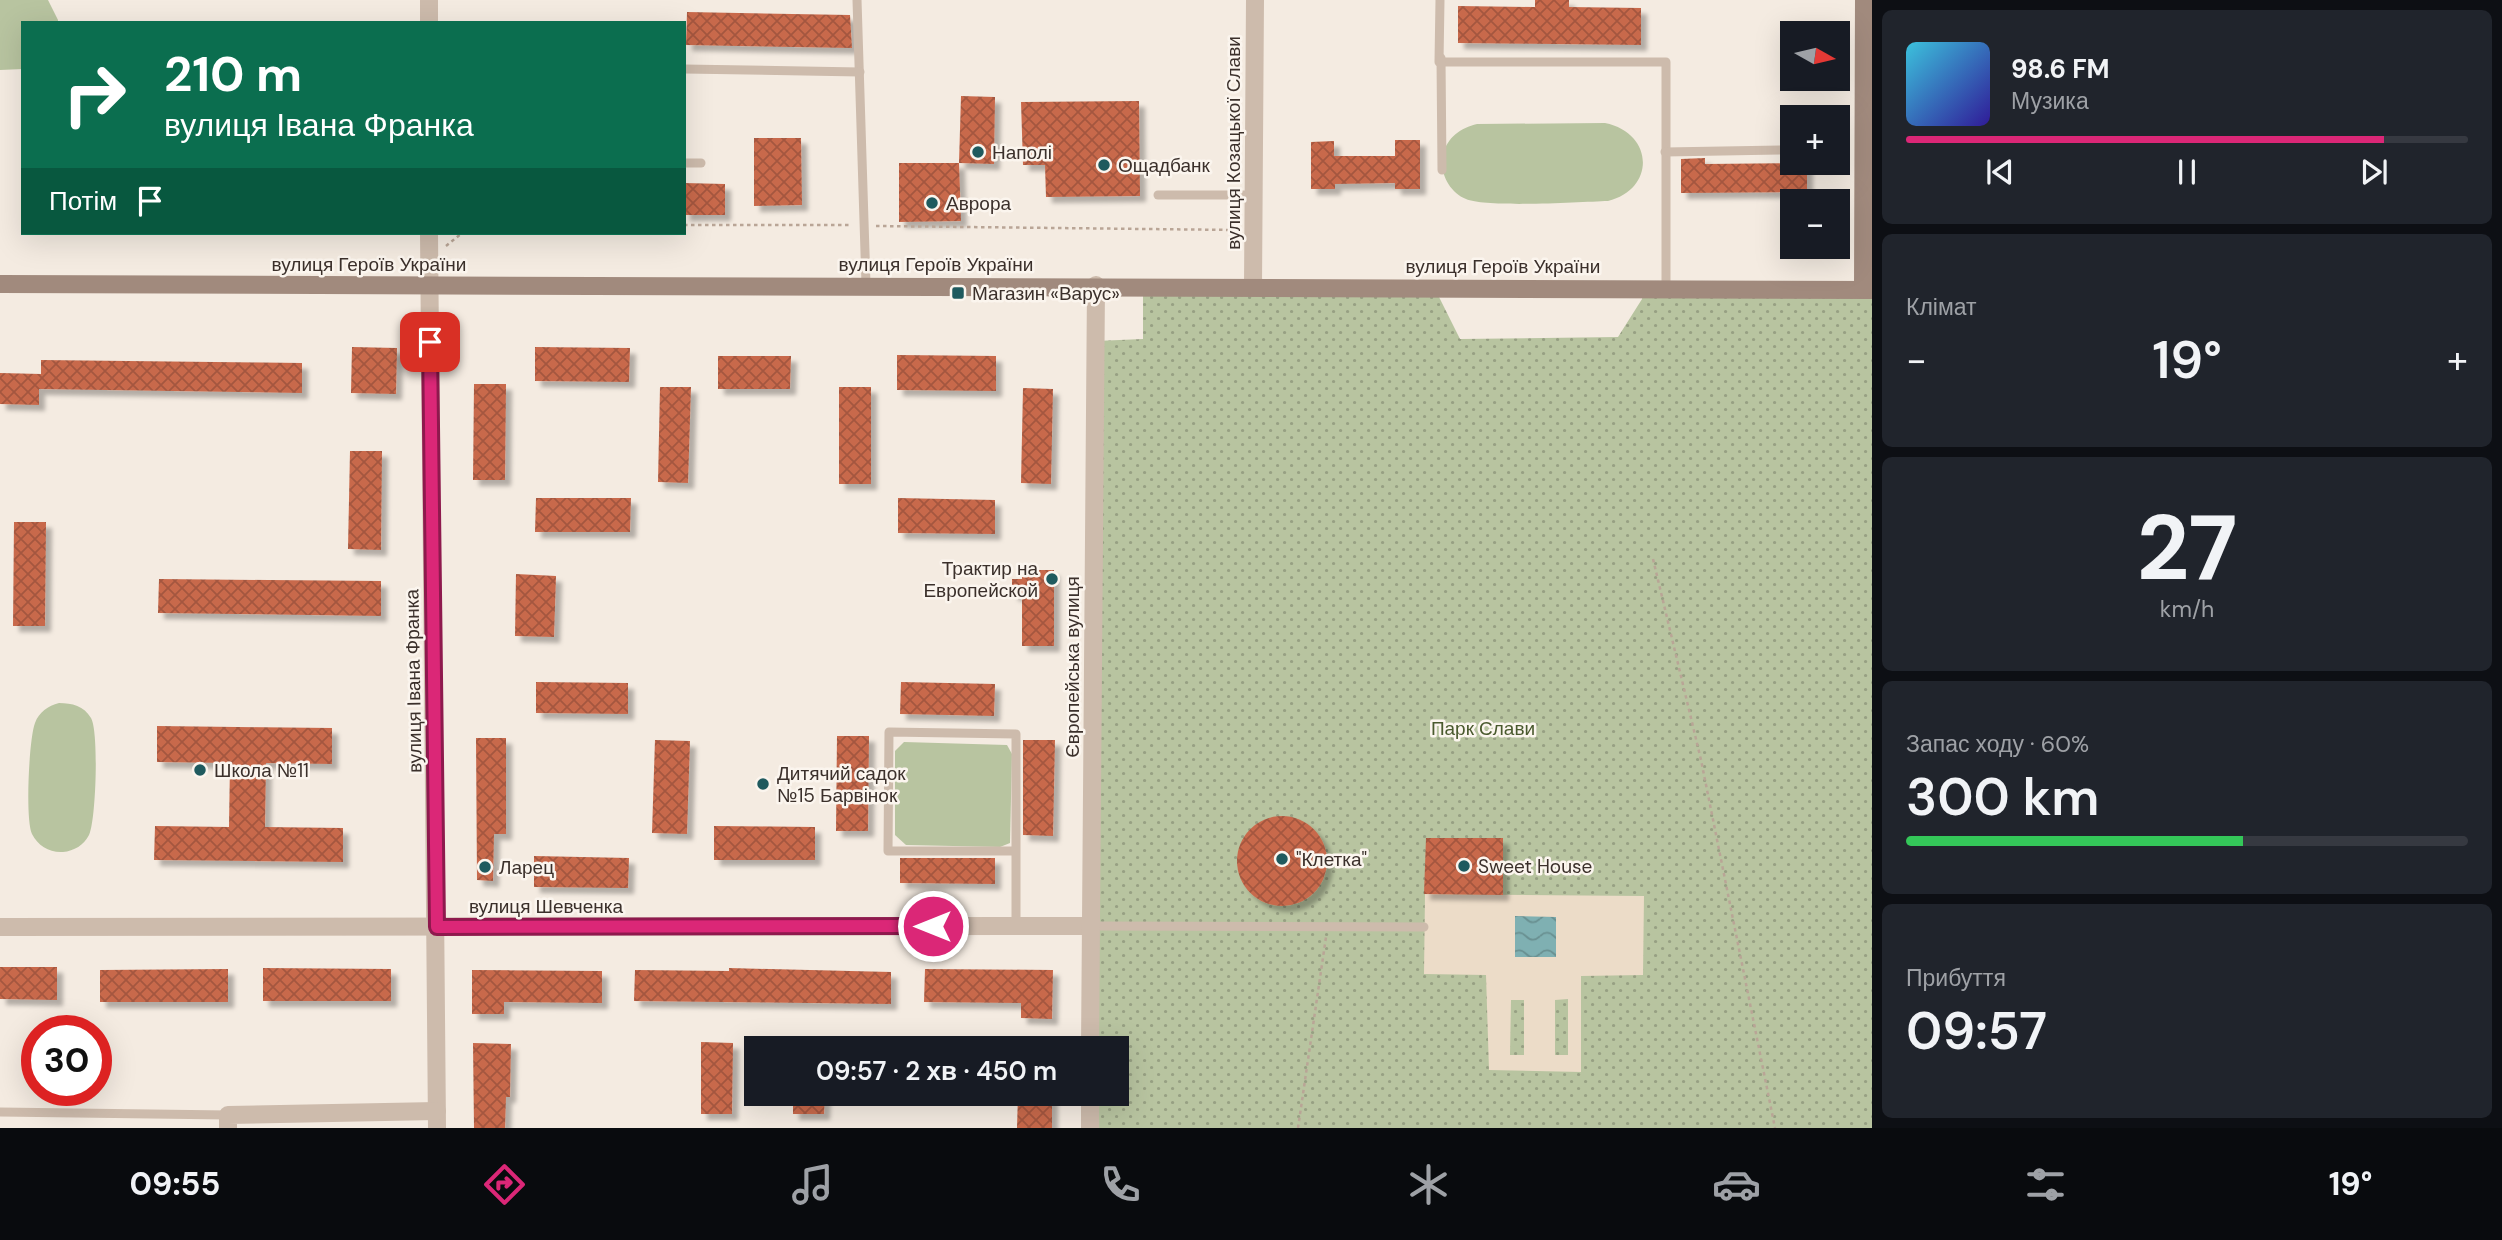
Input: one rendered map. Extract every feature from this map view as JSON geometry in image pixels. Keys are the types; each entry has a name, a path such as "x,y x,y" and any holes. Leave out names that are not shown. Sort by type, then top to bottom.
{"street":[{"path":"429,0 429,21"},
{"name":"вулиця Козацької Слави","path":"1254,286 1255,0"},
{"path":"1864,0 1868,290"},
{"name":"вулиця Івана Франка","path":"429,235 437,1120"},
{"name":"вулиця Героїв України","path":"0,284 866,284 1868,290"},
{"name":"Європейська вулиця","path":"1090,1036 1096,285"},
{"name":"вулиця Шевченка","path":"0,927 1091,926"},
{"path":"1090,1106 1090,1128"},
{"path":"228,1121 437,1120"}],"lane":[{"path":"858,0 866,284"},
{"path":"1440,0 1439,62 1666,62 1665,288"},
{"path":"1440,0 1442,170"},
{"path":"686,69 860,72"},
{"path":"1665,152 1780,150"},
{"path":"686,163 701,163"},
{"path":"1158,195 1254,195"},
{"path":"1016,851 888,850 889,732 1016,734 1016,851 1016,926"},
{"path":"1091,926 1424,927"},
{"path":"0,1112 228,1121"}],"path":[{"path":"686,225 857,225"},
{"path":"870,226 1254,230"},
{"path":"1653,559 1701,760 1775,1128"},
{"path":"1298,1128 1328,926"}],"green space":[{"path":"0,0 48,0 58,21 21,21 21,69 0,70"},
{"path":"1605,123 1621,129 1633,138 1643,161 1641,174 1635,185 1624,195 1608,201 1534,204 1477,202 1455,192 1444,175 1442,161 1448,143 1460,131 1477,124"},
{"name":"Парк Слави","path":"1143,285 1434,287 1460,339 1618,337 1649,288 1872,292 1872,1128 1090,1128 1090,1106 1129,1106 1129,1036 1090,1036 1096,341 1143,339"},
{"path":"59,703 77,706 91,718 96,757 89,835 78,847 63,852 49,850 32,834 28,797 35,723 44,710"},
{"path":"904,742 1007,745 1012,754 1010,843 1000,847 906,845 895,835 895,751"}],"shaded area":[{"path":"1425,894 1644,896 1643,975 1581,976 1581,1072 1489,1070 1486,975 1424,974","holes":["1568,999 1568,1055 1555,1055 1555,1000","1511,1000 1524,1000 1524,1055 1510,1055"]}],"water":[{"path":"1515,916 1556,917 1556,957 1515,957"}],"building":[{"path":"1535,0 1569,0 1569,7 1641,8 1641,45 1458,43 1458,6 1535,7"},
{"path":"687,12 850,15 852,48 686,45"},
{"path":"961,96 995,97 994,164 959,163"},
{"path":"1139,101 1140,196 1046,197 1045,165 1023,165 1021,102"},
{"path":"754,138 801,138 802,205 754,206"},
{"path":"1395,140 1420,140 1420,189 1395,189 1395,183 1335,184 1335,189 1311,189 1311,142 1334,141 1334,156 1395,156"},
{"path":"1705,158 1705,164 1780,163 1780,175 1807,175 1807,189 1780,189 1780,192 1681,193 1681,159"},
{"path":"899,163 959,163 961,221 899,222"},
{"path":"686,183 725,184 725,215 686,215"},
{"path":"352,347 397,348 396,394 351,393"},
{"path":"535,347 630,348 629,382 535,381"},
{"path":"897,355 996,356 996,391 897,390"},
{"path":"718,356 791,356 790,389 718,389"},
{"path":"41,360 302,363 302,393 39,389 39,405 0,404 0,373 41,374"},
{"path":"474,384 506,384 505,480 473,480"},
{"path":"660,387 691,387 688,483 658,482"},
{"path":"839,387 871,387 871,484 839,484"},
{"path":"1023,388 1053,389 1051,484 1021,483"},
{"path":"350,451 382,451 381,550 348,549"},
{"path":"536,498 631,498 630,532 535,532"},
{"path":"898,498 995,500 995,534 898,533"},
{"path":"14,522 46,522 45,626 13,626"},
{"path":"1022,570 1054,570 1054,646 1022,646 1022,595 1012,595 1012,579 1022,579"},
{"path":"516,574 556,576 554,637 515,636"},
{"path":"159,579 381,581 381,616 158,613"},
{"path":"536,682 628,683 628,714 536,713"},
{"path":"901,682 995,684 994,716 900,714"},
{"path":"157,726 332,728 332,764 266,763 265,827 343,828 343,862 154,860 155,826 229,827 230,763 157,762"},
{"path":"837,736 869,736 868,831 836,831"},
{"path":"476,738 506,738 506,834 494,834 493,881 477,880"},
{"path":"655,740 690,741 687,834 652,833"},
{"path":"1023,740 1055,740 1053,836 1023,835"},
{"name":"\"Клетка\"","path":"1282,816 1299,819 1314,829 1324,844 1327,861 1324,878 1314,893 1299,903 1282,906 1265,903 1250,893 1240,878 1237,861 1240,844 1250,829 1265,819"},
{"path":"714,826 815,827 815,860 714,860"},
{"name":"Sweet House","path":"1426,838 1503,838 1503,895 1424,894"},
{"path":"534,856 629,858 628,888 534,887"},
{"path":"900,858 995,858 995,884 900,883"},
{"path":"0,967 57,967 57,1000 0,999"},
{"path":"263,968 391,969 391,1001 263,1001"},
{"path":"729,968 891,972 891,1004 634,1001 635,970 729,971"},
{"path":"228,969 228,1002 100,1002 100,970"},
{"path":"925,969 1053,970 1052,1019 1021,1018 1021,1003 924,1002"},
{"path":"472,970 602,971 602,1003 504,1002 504,1014 472,1014"},
{"path":"701,1042 733,1043 732,1114 701,1114"},
{"path":"473,1043 511,1044 510,1097 506,1097 505,1128 474,1128"},
{"path":"793,1106 824,1106 824,1114 793,1114"},
{"path":"1018,1106 1052,1106 1052,1128 1017,1128"}],"place":[{"name":"Наполі","path":"978,152"},
{"name":"Ощадбанк","path":"1104,165"},
{"name":"Аврора","path":"932,203"},
{"name":"Магазин «Варус»","path":"958,293"},
{"name":"Трактир на Европейской","path":"1052,579"},
{"name":"Школа №11","path":"200,770"},
{"name":"Дитячий садок №15 Барвінок","path":"763,784"},
{"name":"\"Клетка\"","path":"1282,859"},
{"name":"Sweet House","path":"1464,866"},
{"name":"Ларец","path":"485,867"}],"route":[{"path":"430,342 437,927 933,926"}]}
